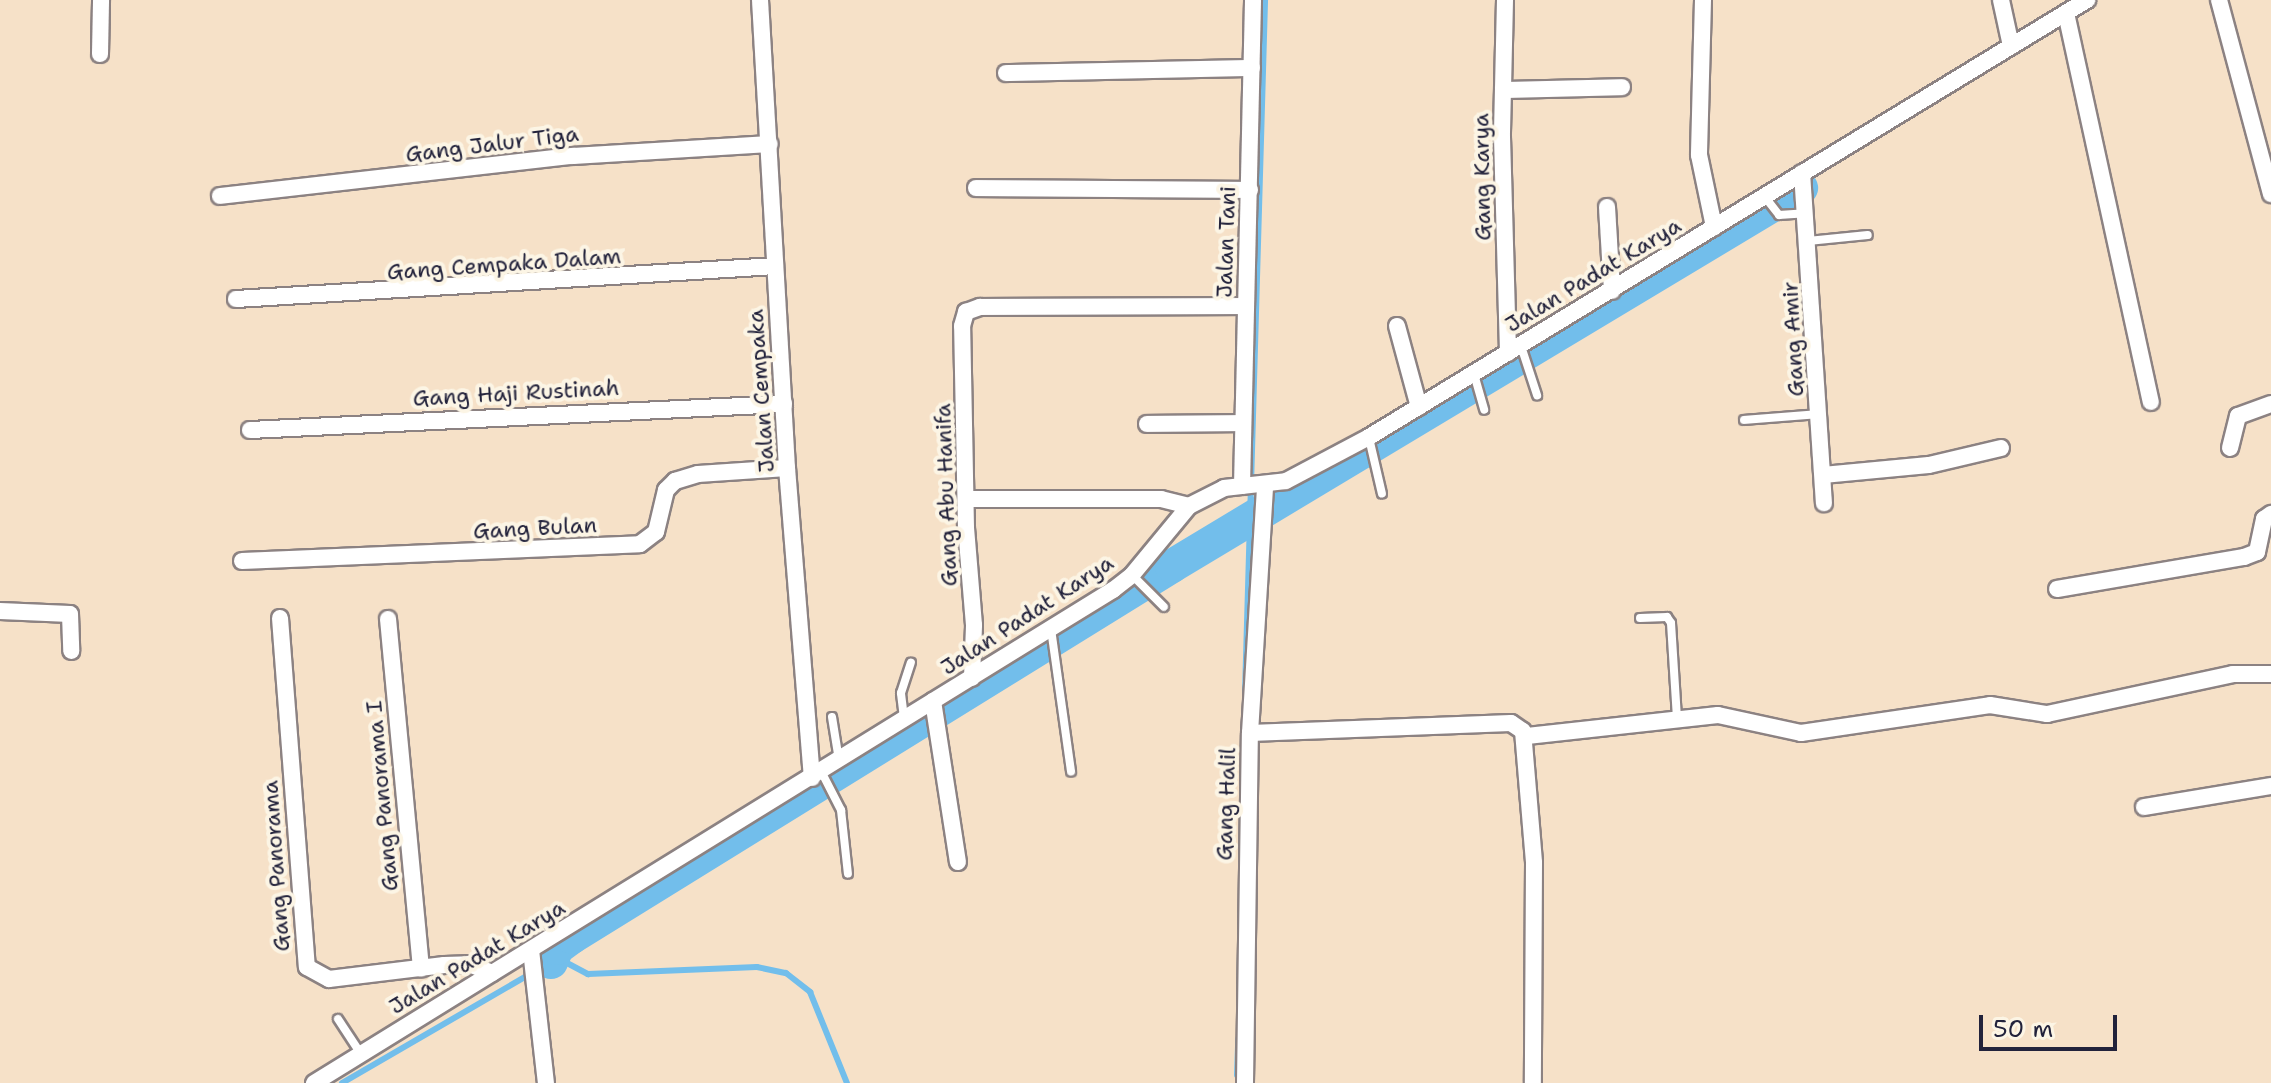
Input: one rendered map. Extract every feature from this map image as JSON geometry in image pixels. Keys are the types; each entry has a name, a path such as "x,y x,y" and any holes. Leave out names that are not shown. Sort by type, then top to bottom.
{"street":[{"path":"100,54 101,0"},
{"name":"Jalan Cempaka","path":"760,0 787,468 819,776"},
{"name":"Jalan Tani","path":"1253,0 1242,423 1255,488"},
{"name":"Gang Karya","path":"1505,0 1503,90 1517,350"},
{"path":"1703,0 1699,155 1714,227"},
{"path":"2001,0 2011,46"},
{"name":"Jalan Padat Karya","path":"314,1083 347,1075 361,1054 492,973 532,953 819,776 904,719 1052,632 1136,578 1189,506 1300,475 1370,441 1419,407 1477,381 1517,350 1802,173 2011,46 2067,22 2087,0"},
{"path":"2219,0 2271,194"},
{"path":"2067,22 2151,402"},
{"path":"1006,73 1252,68"},
{"path":"1503,90 1622,87"},
{"name":"Gang Jalur Tiga","path":"220,196 602,153 770,144"},
{"name":"Gang Amir","path":"1802,173 1824,503"},
{"path":"976,188 1250,190"},
{"path":"1607,207 1612,291"},
{"name":"Gang Cempaka Dalam","path":"236,299 775,266"},
{"name":"Gang Abu Hanifa","path":"972,678 974,625 966,499 966,312 980,307 1246,306"},
{"path":"1397,326 1419,407"},
{"name":"Gang Haji Rustinah","path":"250,430 784,404"},
{"path":"2230,448 2238,416 2271,404"},
{"path":"1147,424 1242,423"},
{"path":"1823,475 1929,465 2001,448"},
{"name":"Gang Bulan","path":"242,561 640,544 656,532 666,490 675,481 698,474 787,468"},
{"name":"Gang Halil","path":"1245,1083 1250,733 1262,526 1255,488"},
{"path":"966,499 1161,499 1189,506"},
{"path":"2057,589 2244,557 2257,552 2264,519 2271,514"},
{"path":"0,611 70,614 71,651"},
{"name":"Gang Panorama","path":"280,618 307,967 329,979 469,964 492,973"},
{"name":"Gang Panorama I","path":"388,619 421,968"},
{"path":"1250,733 1511,723 1527,736 1677,719 1740,717 1801,733 1990,705 2047,714 2233,674 2271,674"},
{"path":"933,701 958,862"},
{"path":"1527,736 1534,863 1533,1083"},
{"path":"2144,807 2271,786"},
{"path":"532,953 546,1083"}],"lane":[{"path":"1766,198 1773,212 1806,213"},
{"path":"1808,241 1868,235"},
{"path":"1517,350 1529,362 1537,395"},
{"path":"1477,381 1484,410"},
{"path":"1744,420 1819,414"},
{"path":"1370,441 1382,494"},
{"path":"1136,578 1164,607"},
{"path":"1640,618 1667,617 1671,623 1677,719"},
{"path":"1052,632 1071,772"},
{"path":"904,719 901,693 911,663"},
{"path":"832,717 840,761"},
{"path":"819,776 831,789 841,810 848,874"},
{"path":"338,1019 361,1054"}],"waterway":[{"path":"1245,692 1265,0"},
{"path":"551,962 557,948 572,937 1172,566 1801,188"},
{"path":"1239,1011 1244,719"},
{"path":"342,1083 551,962 567,963 588,974 757,967 786,973 810,992 847,1083"},
{"path":"1237,1075 1238,1039"}]}
